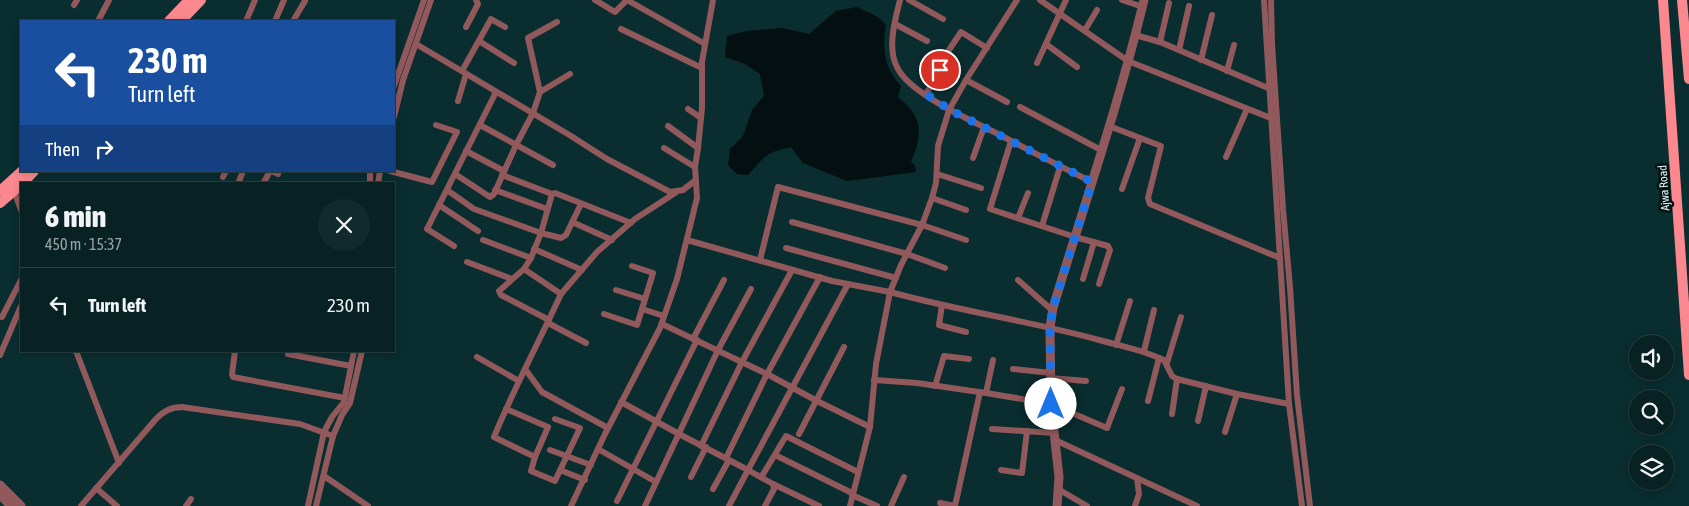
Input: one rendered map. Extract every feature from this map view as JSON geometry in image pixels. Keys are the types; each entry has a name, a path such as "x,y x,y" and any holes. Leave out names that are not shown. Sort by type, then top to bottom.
{"main road":[{"path":"170,20 189,0"},
{"path":"182,20 201,0"},
{"name":"Ajwa Road","path":"1663,0 1684,219 1689,375"},
{"path":"1682,0 1689,79"},
{"path":"0,191 21,172"},
{"path":"24,182 33,172"},
{"path":"0,202 19,187"}],"street":[{"path":"99,20 109,0"},
{"path":"246,20 255,0"},
{"path":"275,20 284,0"},
{"path":"396,103 398,77 424,0"},
{"path":"398,77 416,44 431,0"},
{"path":"466,27 478,4 476,0"},
{"path":"595,0 615,12 627,0 706,44"},
{"path":"571,506 621,402 662,324 687,240 697,198 695,167 701,118 702,68 713,0"},
{"path":"900,0 892,48 896,66 905,80 950,110 1092,182"},
{"path":"909,0 943,19"},
{"path":"850,506 870,427 876,364 890,292 932,198 937,174 938,146 950,110 966,80 1017,0"},
{"path":"1040,0 1128,61 1274,119"},
{"path":"1037,63 1066,0"},
{"path":"1057,506 1059,476 1051,404 1050,326 1136,35 1143,3 1122,0"},
{"path":"1264,0 1268,88 1274,119 1295,369 1310,506"},
{"path":"1271,0 1280,258 1289,404 1302,506"},
{"path":"294,20 303,1 312,4"},
{"path":"1160,42 1169,2"},
{"path":"1180,50 1190,6"},
{"path":"1085,30 1097,10"},
{"path":"1201,60 1212,15"},
{"path":"458,101 464,72 491,19 505,27"},
{"path":"455,174 490,197 495,190 533,113 540,92 527,40 530,36 557,22"},
{"path":"895,24 927,41"},
{"path":"621,28 702,68"},
{"path":"949,50 961,32 987,48"},
{"path":"1136,35 1180,50 1268,88"},
{"path":"479,41 514,62"},
{"path":"416,44 607,159 670,192 676,192"},
{"path":"1046,44 1077,67"},
{"path":"1227,71 1234,45"},
{"path":"926,94 940,70"},
{"path":"540,92 570,74"},
{"path":"966,80 1007,102"},
{"path":"454,246 427,229 496,92"},
{"path":"1020,108 1101,150"},
{"path":"688,109 701,118"},
{"path":"1226,157 1246,109"},
{"path":"480,125 553,165"},
{"path":"394,172 432,182 457,132 436,126"},
{"path":"668,126 698,148"},
{"path":"1109,126 1162,147 1148,198 1150,204 1280,258"},
{"path":"973,158 984,127"},
{"path":"1122,189 1140,138"},
{"path":"1011,141 990,209 1075,237 1106,244 1109,247 1099,284"},
{"path":"664,148 695,167"},
{"path":"466,151 503,172 552,194 555,193 631,223"},
{"path":"1042,226 1060,167"},
{"path":"937,174 981,188"},
{"path":"535,457 494,437 561,294 597,252 631,223 696,180"},
{"path":"760,260 778,187 922,224 966,240"},
{"path":"447,190 474,209 541,233 564,237 582,204"},
{"path":"495,190 547,209"},
{"path":"1018,218 1028,193"},
{"path":"552,194 541,233 531,258 524,269 499,291 501,295 586,343"},
{"path":"932,198 966,210"},
{"path":"439,205 478,231"},
{"path":"572,222 612,240"},
{"path":"792,222 907,254 945,268"},
{"path":"483,240 531,258"},
{"path":"687,240 820,278 942,305 1050,326 1144,351 1167,363 1172,376 1177,378 1236,394 1289,404"},
{"path":"1083,279 1094,242"},
{"path":"786,248 896,278"},
{"path":"534,249 582,270"},
{"path":"467,262 512,280"},
{"path":"604,314 637,325 653,273 632,266"},
{"path":"524,269 561,294"},
{"path":"691,477 703,446 742,362 792,270"},
{"path":"713,489 767,374 820,278"},
{"path":"617,502 724,280"},
{"path":"1018,280 1053,311"},
{"path":"2,317 20,282"},
{"path":"729,506 848,284"},
{"path":"645,506 718,350 751,289"},
{"path":"616,290 645,299"},
{"path":"1116,345 1130,301"},
{"path":"942,305 939,325 966,332"},
{"path":"0,355 20,308"},
{"path":"642,309 664,316"},
{"path":"1144,351 1154,310"},
{"path":"1167,363 1181,317"},
{"path":"662,324 767,374 870,427"},
{"path":"799,434 844,347"},
{"path":"76,352 118,463"},
{"path":"236,352 232,374 235,378 345,398"},
{"path":"308,506 324,432 345,398 354,352"},
{"path":"316,506 333,436 350,404 362,352"},
{"path":"288,354 351,366"},
{"path":"935,386 944,356 969,359"},
{"path":"477,357 519,381"},
{"path":"1148,401 1159,358"},
{"path":"940,503 955,506 983,392 993,360"},
{"path":"525,369 542,392 608,428"},
{"path":"1013,369 1086,382"},
{"path":"1287,370 1295,369"},
{"path":"1172,414 1177,378"},
{"path":"874,380 983,392 1051,404 1107,428 1122,389"},
{"path":"1198,421 1206,386"},
{"path":"1225,432 1236,394"},
{"path":"621,402 762,476 773,484 819,506"},
{"path":"81,506 156,419 174,407 300,424 333,436"},
{"path":"506,408 548,427 531,471 555,481 580,428 555,419"},
{"path":"992,428 1027,431 1055,437 1197,506"},
{"path":"1001,470 1022,472 1027,431"},
{"path":"762,476 786,436 858,472"},
{"path":"598,449 656,482"},
{"path":"550,450 591,465"},
{"path":"775,455 877,506"},
{"path":"560,470 585,480"},
{"path":"324,476 368,506"},
{"path":"891,506 904,477"},
{"path":"1135,506 1138,494 1137,478"},
{"path":"765,506 774,489 773,484"},
{"path":"0,485 21,506"},
{"path":"96,488 117,506"},
{"path":"1058,489 1086,506"},
{"path":"0,495 11,506"},
{"path":"186,506 191,499"}],"shaded area":[{"path":"857,7 878,17 886,25 884,42 886,57 891,72 901,86 898,97 912,112 918,126 918,143 911,162 915,166 916,172 847,181 803,163 791,147 770,153 748,175 737,174 728,165 730,149 743,136 752,110 764,96 760,74 745,64 725,57 727,36 746,31 782,28 809,34 836,11"}],"route":[{"path":"940,70 926,94 950,110 1092,182 1053,308 1050,326 1051,404"}]}
